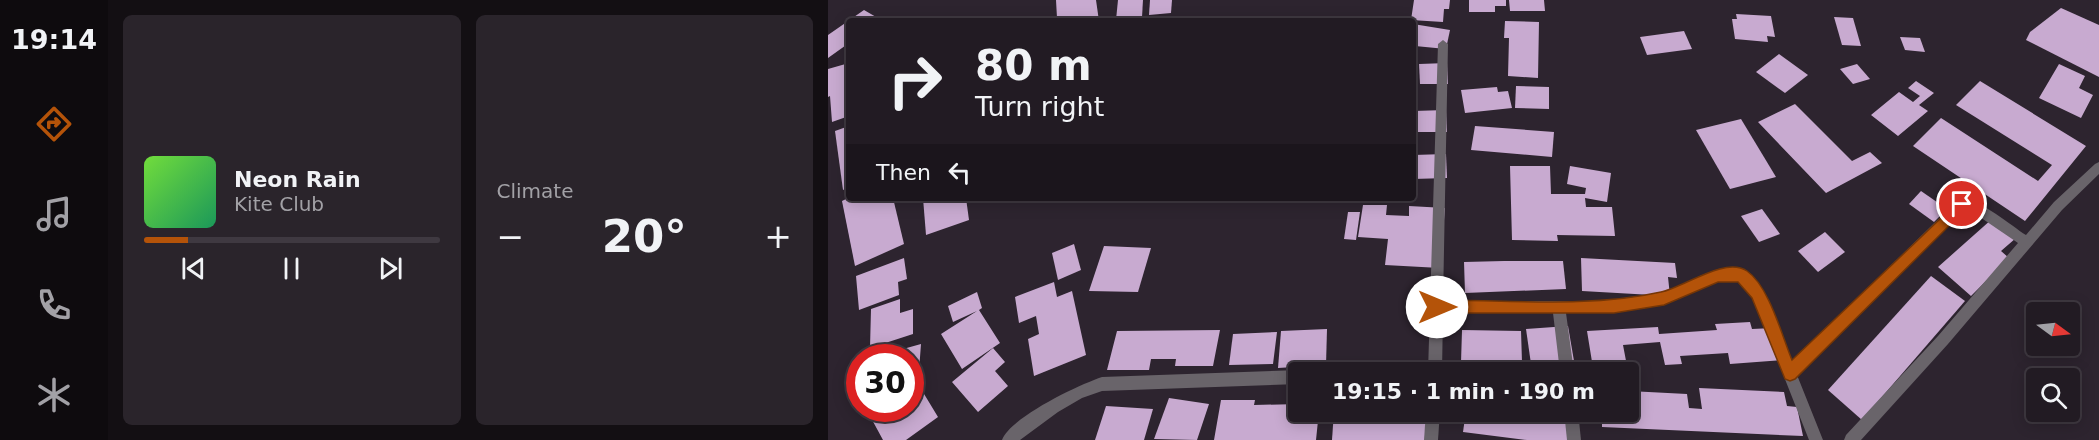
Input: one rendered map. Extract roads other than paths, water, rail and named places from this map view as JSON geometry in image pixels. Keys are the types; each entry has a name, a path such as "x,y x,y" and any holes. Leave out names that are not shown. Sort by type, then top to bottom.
{"street":[{"path":"1435,362 1443,44"},
{"path":"1851,440 1943,340 2058,206 2099,166"},
{"path":"1790,373 1962,204 1978,209 2026,242"},
{"path":"1437,307 1614,307 1664,298 1717,276 1742,276 1758,294 1816,440"},
{"path":"1559,307 1566,362"},
{"path":"1010,440 1046,411 1078,391 1102,384 1288,377"},
{"path":"1431,440 1432,422"},
{"path":"1572,422 1574,440"}]}
